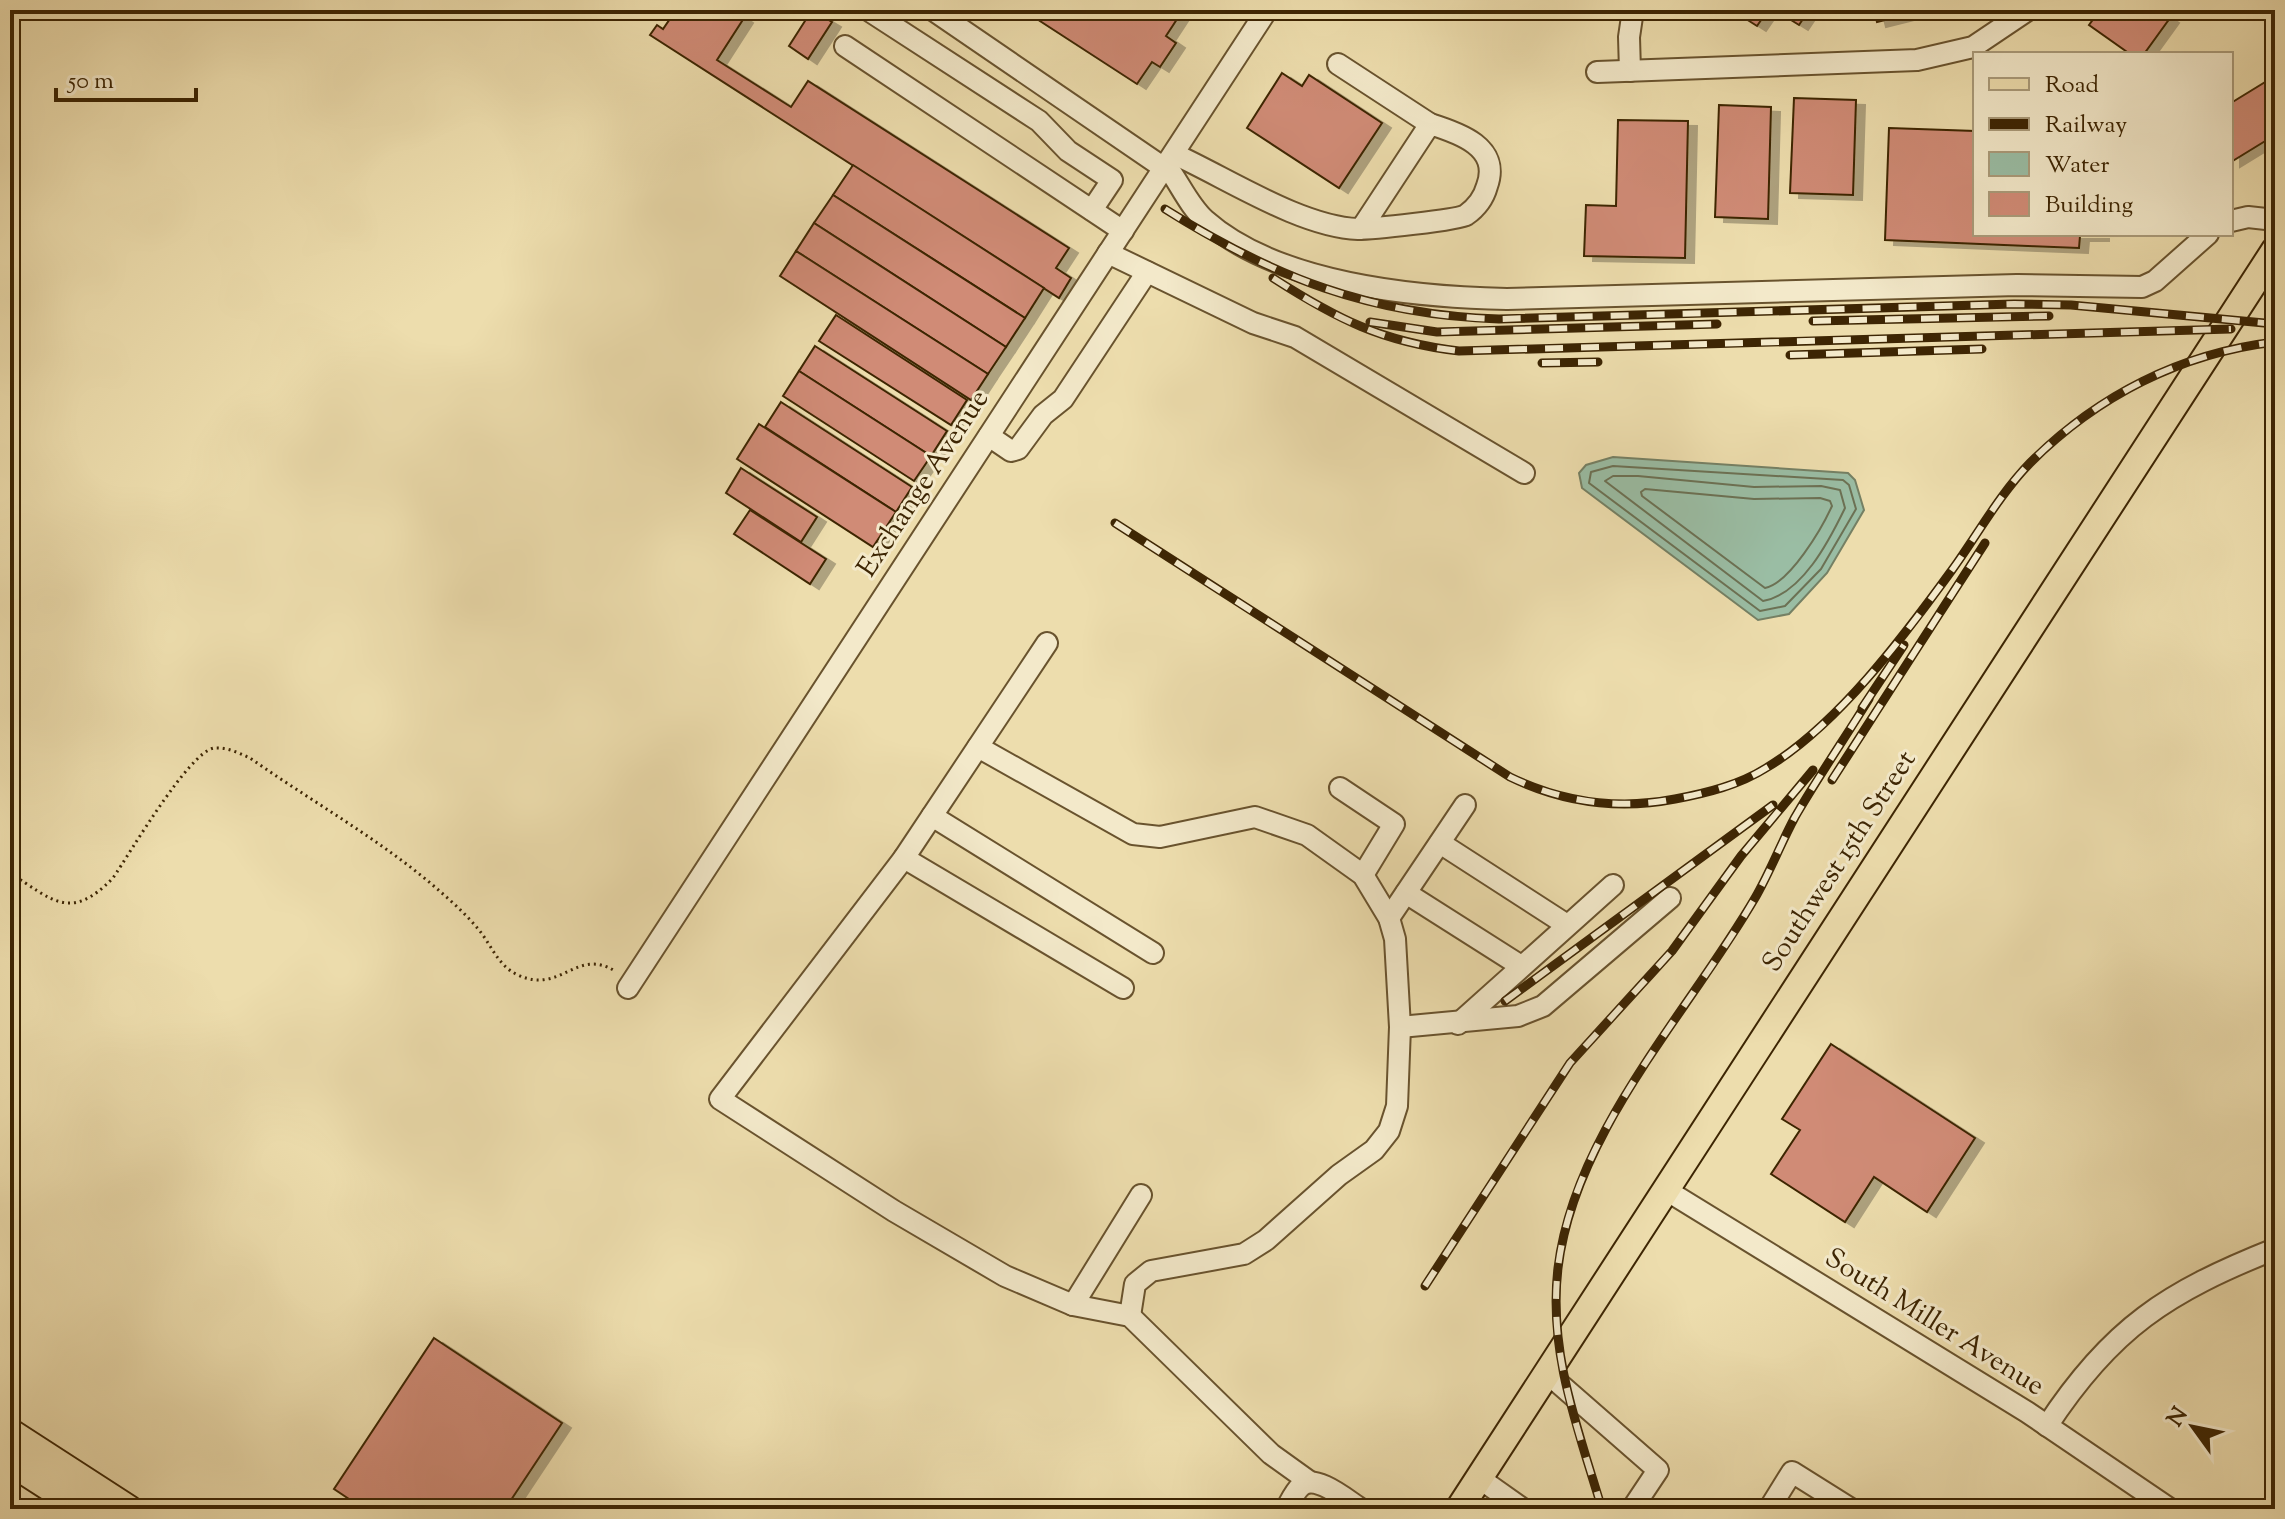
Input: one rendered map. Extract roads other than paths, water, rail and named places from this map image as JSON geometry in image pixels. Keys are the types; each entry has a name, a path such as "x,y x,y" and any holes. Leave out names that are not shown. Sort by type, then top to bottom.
{"main road":[{"name":"Southwest 15th Street","path":"1459,1509 2275,250"},
{"path":"15,1455 80,1508"},
{"path":"15,1455 129,1509"}],"street":[{"path":"868,10 1039,121 1068,151 1112,180 1092,210"},
{"path":"933,10 1168,162 1302,216 1328,225 1361,229 1449,220 1464,216 1478,204 1491,173 1488,160 1479,146 1460,134 1430,124 1338,64"},
{"name":"Exchange Avenue","path":"630,985 1267,10"},
{"path":"1630,71 1629,37 1633,10"},
{"path":"1597,72 1917,60 1973,47 2028,10"},
{"path":"845,46 1123,231"},
{"path":"1361,229 1430,124"},
{"path":"1168,162 1203,219 1235,240 1296,268 1388,292 1430,297 1507,299 2017,285 2142,287 2155,281 2206,236"},
{"path":"2233,221 2248,217 2275,220"},
{"path":"1108,253 1253,323 1295,337 1524,473"},
{"path":"989,436 1011,451 1018,449 1043,415 1063,399 1147,272"},
{"path":"1047,643 904,858 720,1099 894,1211 1005,1276 1073,1305 1130,1316 1271,1454 1310,1482 1361,1509"},
{"path":"978,747 1133,834 1160,837 1255,817 1307,835 1363,875 1389,918 1395,939 1400,1027 1397,1106 1389,1131 1374,1150 1339,1175 1266,1240 1244,1254 1151,1271 1135,1284 1130,1316"},
{"path":"1340,788 1394,824 1363,875"},
{"path":"1389,918 1465,805"},
{"path":"932,816 1153,953"},
{"path":"1440,843 1567,925"},
{"path":"904,858 1123,988"},
{"path":"1458,1024 1613,885"},
{"path":"1406,893 1521,966"},
{"path":"1400,1027 1518,1016 1543,1006 1670,898"},
{"name":"South Miller Avenue","path":"1666,1190 2047,1426 2170,1509"},
{"path":"1073,1305 1141,1195"},
{"path":"2047,1426 2087,1368 2110,1343 2155,1308 2218,1272 2275,1249"},
{"path":"1547,1373 1658,1470 1632,1509"},
{"path":"1769,1509 1792,1472 1851,1509"},
{"path":"1479,1478 1523,1509"},
{"path":"1286,1509 1301,1486 1310,1482"}],"water":[{"path":"1613,457 1848,473 1855,480 1864,510 1827,573 1789,614 1758,620 1582,488 1579,473 1586,465"}],"railway":[{"path":"1165,209 1245,254 1324,288 1408,310 1452,316 1499,319 2014,304 2071,305 2275,324"},
{"path":"1273,278 1340,317 1383,335 1459,351 2231,329"},
{"path":"1813,321 2049,316"},
{"path":"1370,322 1437,332 1717,324"},
{"path":"1115,523 1510,777 1550,793 1591,802 1632,804 1675,799 1722,788 1756,774 1818,729 1891,651 2019,475 2083,417 2112,398 2174,367 2206,356 2275,342"},
{"path":"1790,355 1982,349"},
{"path":"1542,363 1598,362"},
{"path":"1832,780 1985,543"},
{"path":"1862,708 1904,645"},
{"path":"1602,1509 1567,1390 1557,1330 1558,1268 1568,1218 1586,1169 1610,1122 1755,898 1795,817 1869,699"},
{"path":"1425,1286 1570,1063 1672,951 1741,856 1813,770"},
{"path":"1505,1001 1773,805"}]}
